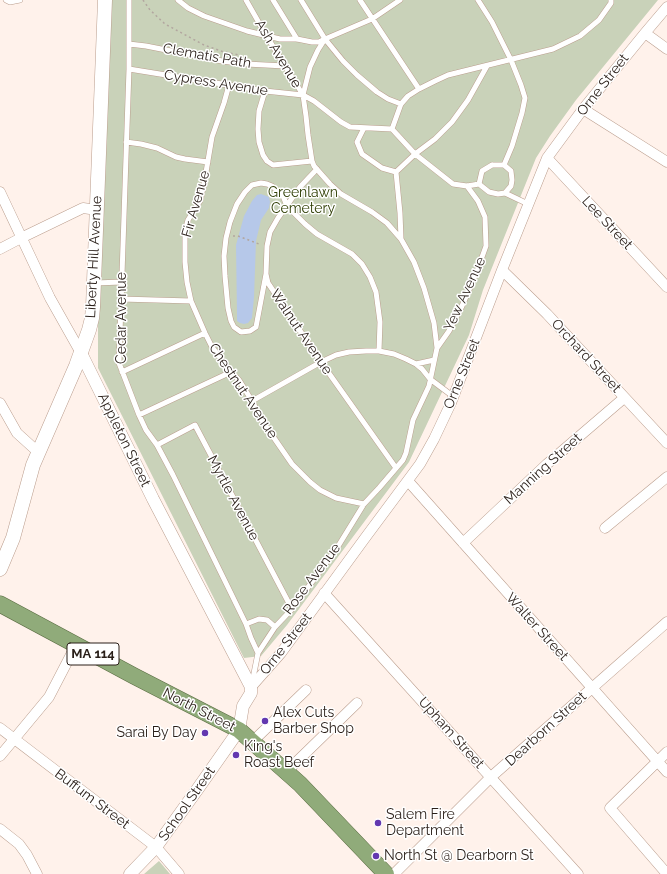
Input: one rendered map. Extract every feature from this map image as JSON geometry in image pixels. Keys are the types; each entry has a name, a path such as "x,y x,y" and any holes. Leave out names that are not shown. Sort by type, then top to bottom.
{"highway":[{"name":"North Street","path":"1,605 239,730 300,784 386,874"}],"main road":[{"name":"Liberty Hill Avenue","path":"0,569 13,538 38,452 73,373 92,318 105,0"}],"street":[{"name":"Orne Street","path":"239,730 243,706 251,693 251,687 281,653 408,481 434,440 454,397 502,270 547,158 583,109 644,33 667,7"},
{"path":"644,33 667,49"},
{"path":"583,109 667,162"},
{"name":"Lee Street","path":"547,158 667,287"},
{"name":"Appleton Street","path":"0,192 50,298 81,353 153,499 251,687"},
{"path":"0,249 83,208 97,210"},
{"name":"Orchard Street","path":"502,270 547,314 667,443"},
{"name":"Manning Street","path":"463,543 547,464 624,398"},
{"path":"0,403 17,433 38,452"},
{"path":"604,528 667,477"},
{"name":"Walter Street","path":"408,481 667,772"},
{"name":"Upham Street","path":"324,593 578,874"},
{"name":"Dearborn Street","path":"394,874 491,777 667,622"},
{"path":"0,756 15,740 49,697 76,645"},
{"path":"252,742 306,690"},
{"path":"286,772 357,703"},
{"name":"Buffum Street","path":"0,728 156,847 179,874"},
{"name":"School Street","path":"130,874 156,847 239,730"},
{"path":"667,752 610,808 667,874"},
{"path":"0,829 19,844 27,855 37,874"}],"lane":[{"path":"6,0 10,2 20,0"},
{"name":"Cedar Avenue","path":"129,0 129,69 119,363 146,430 157,445 173,475 246,624 258,653"},
{"path":"178,0 188,8 204,16 247,31 280,39 297,39 319,42 372,19 400,0"},
{"name":"Ash Avenue","path":"246,0 303,95 314,101 340,122 350,127 392,129"},
{"path":"273,0 297,39"},
{"path":"301,0 326,39 343,61 377,92 388,99 401,104"},
{"path":"360,0 419,89"},
{"path":"478,0 492,22 511,60 525,98 518,126 504,165"},
{"path":"528,204 505,193 498,194 489,192 479,184 467,186 453,184 414,154 392,129 401,104 408,96 419,89 448,75 553,49 580,36 599,20 611,3 611,0"},
{"path":"326,39 318,50 310,67 303,95 312,161 314,166 341,194 372,212 387,223 401,239 414,262 424,288 434,323 437,348"},
{"name":"Clematis Path","path":"129,44 246,64 285,66"},
{"path":"396,172 414,154 435,140 452,122 468,100 487,66"},
{"name":"Cypress Avenue","path":"129,69 265,91 303,95"},
{"name":"Fir Avenue","path":"191,301 185,262 185,231 188,220 200,201 212,137 229,85"},
{"path":"265,91 259,111 258,129 259,142 266,161 273,165 312,161"},
{"path":"364,128 357,142 362,154 382,168 396,172"},
{"path":"126,142 157,148 176,157 208,162"},
{"path":"479,184 482,171 492,165 504,165 511,171 512,180 511,186 505,193"},
{"name":"Walnut Avenue","path":"318,169 300,187 270,232 267,246 266,274 268,283 321,362 396,468"},
{"path":"396,172 401,239"},
{"path":"266,274 256,327 250,331 241,332 234,327 231,322 227,301 224,256 227,235 237,204 252,185 261,183 272,186 283,196 287,206 317,234 352,254 362,264 370,277 376,292 380,322 379,351"},
{"name":"Yew Avenue","path":"396,468 406,454 412,420 429,386 437,348 449,331 462,306 486,246 485,217 478,201 467,186"},
{"path":"94,283 122,282"},
{"path":"121,299 191,301"},
{"name":"Chestnut Avenue","path":"191,301 212,347 239,380 263,422 292,464 320,490 336,498 364,504"},
{"path":"122,372 205,334"},
{"path":"252,401 336,355 349,352 379,351 394,354 416,364 430,379 454,397"},
{"path":"416,364 434,360"},
{"path":"139,415 231,372"},
{"name":"Myrtle Avenue","path":"157,445 195,426 292,609"},
{"name":"Rose Avenue","path":"258,653 275,626 292,609 337,548 364,504 396,468"},
{"path":"246,624 259,619 267,620 275,626"},
{"path":"251,687 258,653"}],"path":[{"path":"142,0 165,24 204,45 241,56"},
{"path":"227,235 238,236 267,246"}],"green space":[{"name":"Greenlawn Cemetery","path":"109,0 658,0 576,100 536,158 483,290 469,335 409,462 287,625 261,656 244,658 98,368 98,318"},
{"path":"159,861 170,874 144,874"}],"water":[{"path":"261,194 269,197 270,202 269,208 261,220 256,241 252,318 248,323 244,324 237,321 236,245 244,216 252,201 257,195"}],"place":[{"name":"Alex Cuts Barber Shop","path":"265,721"},
{"name":"Sarai By Day","path":"205,733"},
{"name":"King's Roast Beef","path":"236,755"},
{"name":"Salem Fire Department","path":"378,823"},
{"name":"North St @ Dearborn St","path":"376,856"}]}
